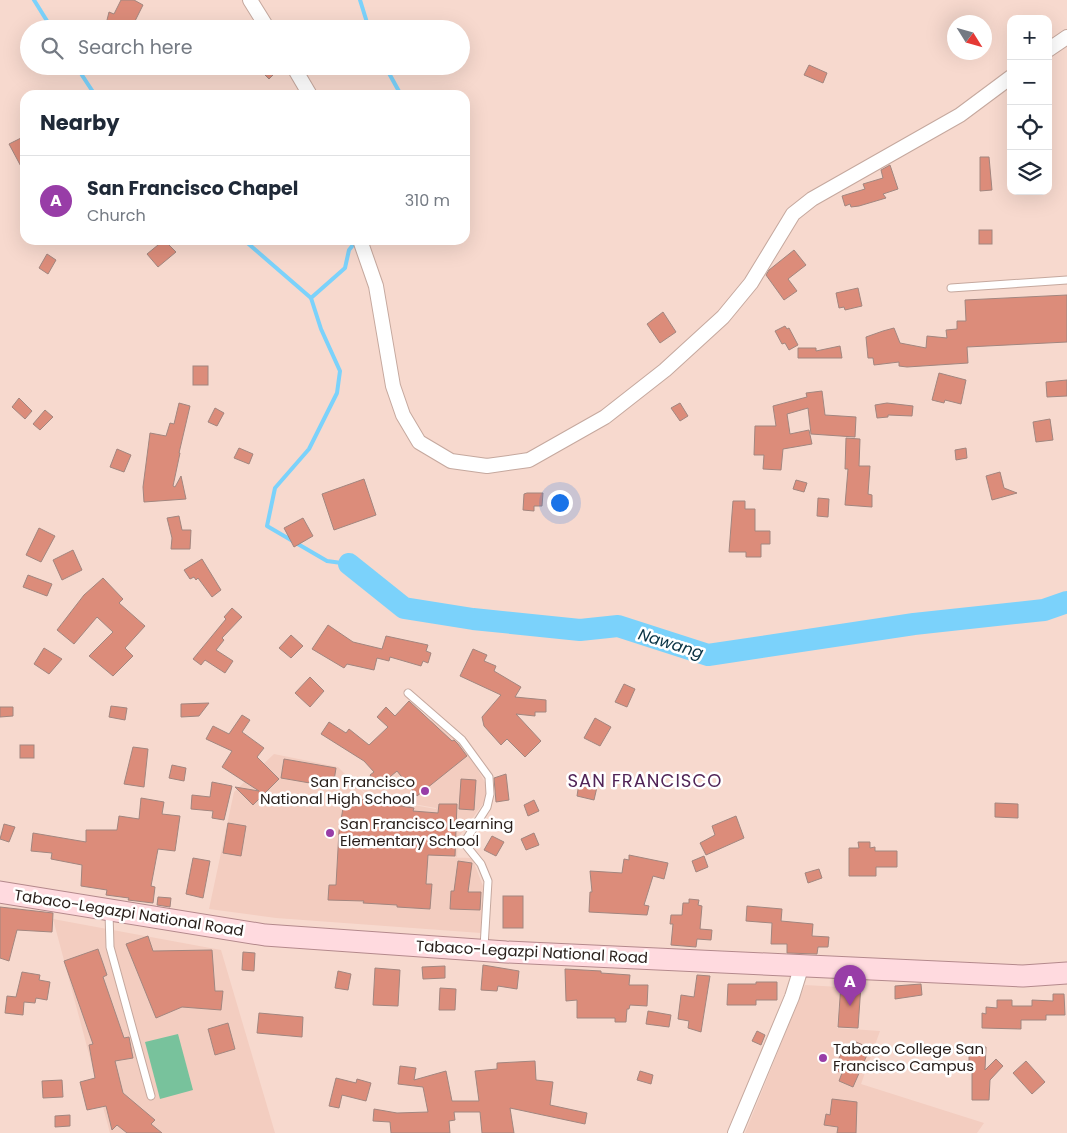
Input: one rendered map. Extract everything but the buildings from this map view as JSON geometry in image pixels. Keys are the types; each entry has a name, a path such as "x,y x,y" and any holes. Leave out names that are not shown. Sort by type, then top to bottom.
{"main road":[{"name":"Tabaco-Legazpi National Road","path":"0,892 265,935 484,950 802,966 1023,976 1067,973"}],"street":[{"path":"250,0 262,20"},
{"path":"1052,47 1067,37"},
{"path":"298,75 307,90"},
{"path":"362,245 376,286 393,386 403,415 419,442 451,461 487,466 529,460 605,417 665,370 723,317 751,283 793,214 812,199 960,115 1007,80"},
{"path":"735,1133 792,997 802,966"}],"lane":[{"path":"951,288 1067,280"},
{"path":"408,693 462,740 489,777 490,794 487,807 464,843 481,864 488,881 484,950"},
{"path":"109,910 110,947 152,1096"}],"shaded area":[{"name":"San Francisco Learning Elementary School","path":"433,719 456,739 473,761 487,786 485,801 458,838 457,857 435,857 472,858 483,886 481,933 276,918 209,909 234,792 274,754 338,767 368,797 436,809 368,796 358,785"},
{"path":"53,919 221,950 275,1133 110,1133"},
{"name":"Tabaco College San Francisco Campus","path":"805,985 840,987 837,1028 880,1031 861,1084 984,1123 977,1133 745,1133"}],"green space":[{"path":"178,1034 193,1090 160,1099 145,1042"}],"waterway":[{"path":"34,0 46,20"},
{"path":"360,0 366,20"},
{"path":"82,75 92,90"},
{"path":"390,75 398,90"},
{"path":"250,245 311,298"},
{"path":"349,564 327,561 267,526 275,488 309,449 337,393 340,371 321,329 311,298 345,268 349,250 353,245"},
{"name":"Nawang","path":"349,564 404,608 473,619 580,630 618,626 708,655 914,624 1044,610 1067,602"}],"place":[{"name":"San Francisco National High School","path":"425,791"},
{"name":"San Francisco Learning Elementary School","path":"330,833"},
{"name":"San Francisco Chapel","path":"850,1006"},
{"name":"Tabaco College San Francisco Campus","path":"823,1058"}],"district":[{"name":"SAN FRANCISCO","path":"645,781"}]}
